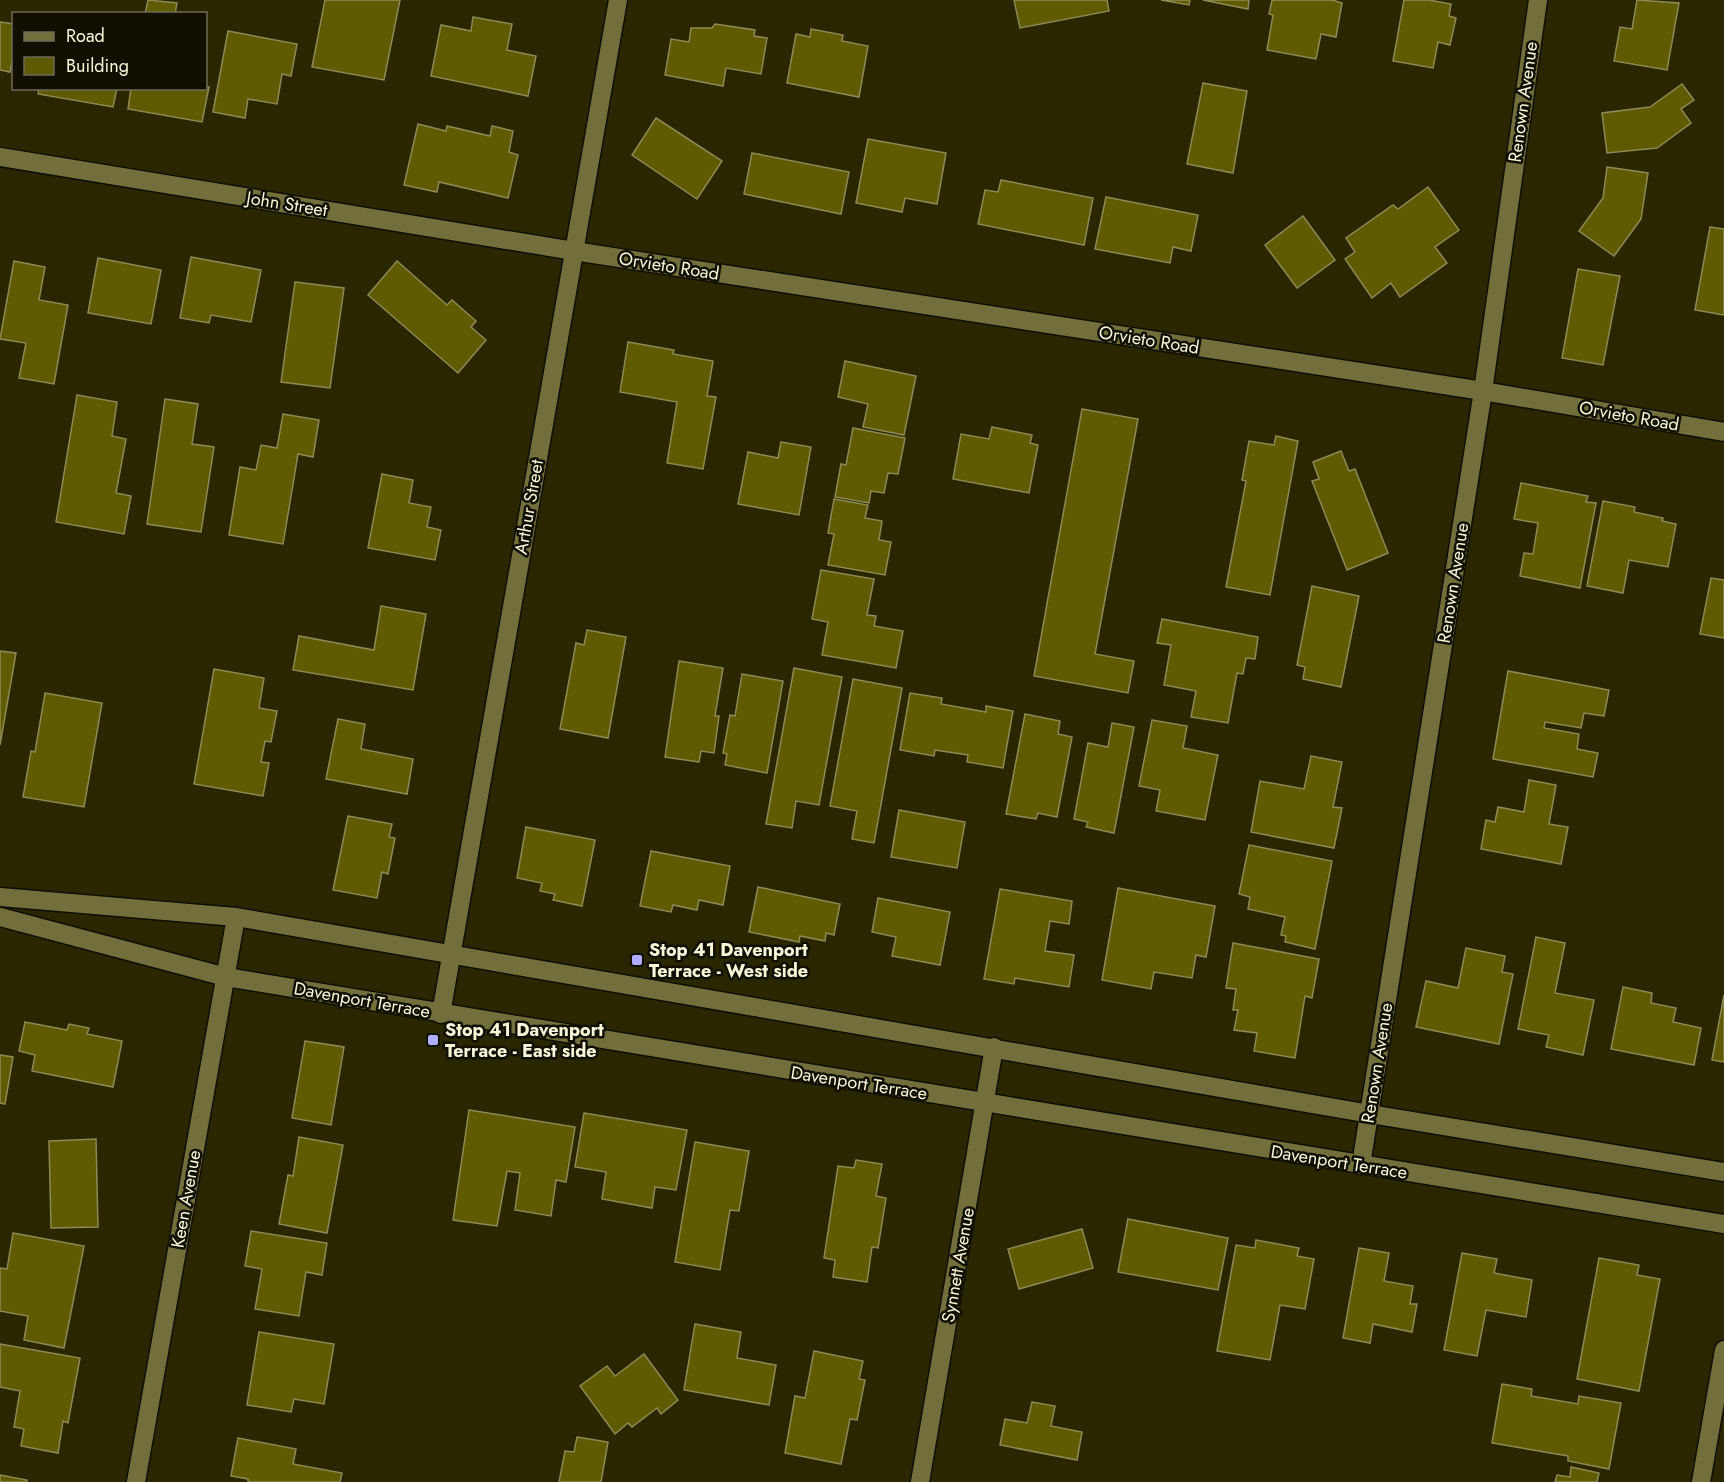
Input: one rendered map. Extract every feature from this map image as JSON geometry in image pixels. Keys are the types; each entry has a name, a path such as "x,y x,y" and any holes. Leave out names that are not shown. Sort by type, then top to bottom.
{"street":[{"name":"Arthur Street","path":"441,1014 618,0"},
{"name":"Renown Avenue","path":"1361,1165 1483,391 1538,0"},
{"name":"John Street","path":"0,157 574,251"},
{"name":"Orvieto Road","path":"574,251 1483,391 1724,432"},
{"path":"0,897 236,916 1370,1114 1724,1172"},
{"name":"Davenport Terrace","path":"0,916 226,977 1724,1224"},
{"name":"Keen Avenue","path":"136,1482 236,916"},
{"name":"Synnett Avenue","path":"920,1482 994,1047"},
{"path":"1701,1482 1724,1350"}],"building":[{"path":"148,0 177,3 175,12 145,12"},
{"path":"325,0 400,0 384,80 312,67"},
{"path":"1014,0 1107,0 1109,11 1020,28"},
{"path":"1161,0 1190,0 1189,5"},
{"path":"1203,0 1249,0 1248,9"},
{"path":"1272,0 1332,0 1342,3 1336,37 1321,34 1316,59 1267,50 1273,15 1269,14"},
{"path":"1404,0 1429,0 1451,4 1449,16 1456,18 1450,45 1438,42 1433,68 1393,61"},
{"path":"1637,0 1679,3 1667,70 1614,61 1620,27 1632,29"},
{"path":"473,17 512,24 507,50 536,56 528,96 431,76 441,25 471,31"},
{"path":"0,22 12,24 12,62 10,72 0,70"},
{"path":"715,24 755,30 754,36 767,38 761,74 726,68 723,86 665,75 671,39 689,42 691,28 712,28"},
{"path":"811,29 843,35 842,41 868,46 859,97 787,83 796,34 810,37"},
{"path":"228,31 297,44 291,76 282,74 277,104 248,99 245,118 213,112"},
{"path":"1203,83 1247,91 1233,173 1187,164"},
{"path":"1682,84 1694,100 1681,109 1691,123 1657,148 1607,153 1602,113 1650,107"},
{"path":"209,87 202,122 128,109 131,90 207,90"},
{"path":"39,90 117,90 113,107 38,94"},
{"path":"656,118 722,161 697,199 632,155"},
{"path":"418,124 446,131 447,126 490,136 492,126 513,131 509,152 518,155 508,198 439,182 437,192 404,185"},
{"path":"868,139 946,153 937,204 905,198 902,212 856,203"},
{"path":"752,153 849,172 841,214 744,194"},
{"path":"1607,167 1648,173 1641,219 1614,256 1579,231 1603,198"},
{"path":"1001,180 1093,198 1084,245 978,224 985,190 998,192"},
{"path":"1428,187 1459,230 1435,247 1447,263 1400,297 1391,283 1372,298 1345,259 1355,252 1346,238 1393,205 1398,209"},
{"path":"1106,197 1198,215 1191,251 1173,247 1170,263 1095,249"},
{"path":"1303,216 1335,260 1297,288 1265,245"},
{"path":"1710,227 1724,229 1724,315 1695,310"},
{"path":"191,257 261,270 251,322 211,315 209,323 180,318"},
{"path":"98,258 161,270 151,324 88,313"},
{"path":"14,261 45,267 39,300 68,305 54,384 19,378 26,343 0,339"},
{"path":"397,261 447,305 452,300 476,321 471,327 486,340 458,373 368,295"},
{"path":"1578,269 1620,276 1603,365 1562,358"},
{"path":"295,282 344,288 330,388 281,382"},
{"path":"628,342 674,350 673,354 713,361 707,396 716,397 703,469 667,463 677,402 620,392"},
{"path":"845,361 916,376 904,435 863,427 868,404 838,397"},
{"path":"77,395 117,402 112,436 126,439 116,493 131,496 124,534 56,522"},
{"path":"165,399 198,404 192,444 214,447 201,532 147,524"},
{"path":"1082,409 1138,419 1095,654 1134,661 1128,693 1034,676"},
{"path":"283,414 319,420 313,457 298,454 283,544 229,535 240,467 256,470 261,445 277,448"},
{"path":"992,427 1032,435 1030,443 1038,445 1029,493 953,479 961,434 989,439"},
{"path":"853,428 905,438 898,474 888,473 884,493 871,491 869,503 835,497 841,464 846,465"},
{"path":"1276,436 1298,441 1270,595 1226,587 1246,481 1242,480 1249,441 1274,445"},
{"path":"781,442 811,447 799,515 738,504 748,452 778,458"},
{"path":"1341,451 1349,471 1355,469 1388,553 1347,570 1312,481 1319,479 1313,462"},
{"path":"382,474 413,480 409,503 431,507 427,527 441,530 435,560 368,548"},
{"path":"1521,483 1588,496 1586,502 1596,503 1580,588 1520,576 1524,553 1533,554 1538,523 1514,519"},
{"path":"834,499 868,505 865,518 882,521 879,540 891,542 885,575 828,565 834,534 828,533"},
{"path":"1603,501 1635,507 1634,512 1663,518 1662,521 1676,524 1668,567 1629,560 1623,593 1587,586"},
{"path":"821,570 874,579 867,615 876,616 874,626 903,631 896,668 822,655 828,622 812,619"},
{"path":"1711,578 1724,580 1724,638 1700,634"},
{"path":"1312,586 1359,596 1341,687 1303,679 1305,667 1297,665"},
{"path":"381,606 426,614 413,690 293,670 299,636 374,650"},
{"path":"1162,619 1258,637 1255,659 1246,658 1243,674 1237,673 1228,723 1191,717 1196,691 1164,685 1171,645 1157,643"},
{"path":"587,630 626,637 608,738 560,729 576,643 584,645"},
{"path":"0,651 16,653 0,745"},
{"path":"679,661 723,668 715,716 719,716 714,753 701,751 699,762 665,757"},
{"path":"794,668 842,677 819,805 796,801 792,828 766,824"},
{"path":"214,669 264,678 259,708 277,711 271,742 265,741 261,762 269,763 263,796 194,784"},
{"path":"1508,671 1609,690 1604,716 1584,713 1581,728 1545,722 1544,728 1579,734 1577,749 1598,753 1593,777 1493,759"},
{"path":"742,674 783,681 767,773 725,765 727,754 723,753 730,715 735,716"},
{"path":"853,679 902,688 874,843 852,839 857,811 830,806"},
{"path":"45,693 102,703 84,807 23,797 31,751 35,752"},
{"path":"910,693 942,698 941,704 986,712 986,706 1013,711 1003,768 967,762 968,755 935,750 934,756 900,750"},
{"path":"1025,714 1060,721 1058,734 1072,737 1057,817 1038,813 1036,819 1006,814"},
{"path":"338,719 365,724 361,749 413,759 407,794 326,779"},
{"path":"1152,720 1187,726 1183,748 1218,755 1205,820 1156,811 1160,790 1139,786"},
{"path":"1112,723 1134,727 1114,833 1086,827 1088,822 1074,819 1088,743 1108,747"},
{"path":"1311,756 1342,762 1333,807 1342,808 1334,848 1251,832 1260,781 1304,789"},
{"path":"1529,780 1556,785 1549,824 1568,827 1561,864 1481,849 1486,820 1495,822 1498,807 1524,812"},
{"path":"899,810 965,822 957,868 891,857"},
{"path":"348,816 392,824 389,837 395,838 388,874 382,872 377,898 333,890"},
{"path":"526,827 595,840 582,906 553,900 555,894 540,891 542,883 517,878"},
{"path":"1249,845 1332,861 1315,949 1285,942 1286,936 1281,935 1285,917 1248,909 1250,897 1239,894"},
{"path":"651,851 730,866 723,905 699,900 697,910 673,905 671,912 640,906"},
{"path":"758,887 840,904 834,935 826,933 825,941 800,936 799,942 749,932"},
{"path":"1118,888 1215,906 1206,957 1196,955 1192,978 1154,972 1151,989 1102,980"},
{"path":"1000,889 1072,901 1069,924 1050,921 1045,951 1074,955 1069,987 1015,978 1014,984 984,979"},
{"path":"878,898 950,912 940,965 892,956 896,937 872,932"},
{"path":"1536,937 1565,943 1555,993 1594,1000 1583,1055 1546,1047 1549,1035 1518,1029"},
{"path":"1233,943 1319,959 1312,998 1305,996 1295,1058 1254,1051 1257,1033 1234,1030 1238,1010 1233,1010 1236,989 1226,988"},
{"path":"1466,948 1505,956 1502,972 1513,974 1499,1044 1416,1027 1426,981 1458,988"},
{"path":"1623,987 1652,993 1651,1003 1676,1008 1673,1022 1701,1028 1694,1065 1611,1049"},
{"path":"1724,995 1724,1062 1712,1060"},
{"path":"25,1022 67,1030 69,1024 89,1028 87,1034 122,1041 113,1087 32,1071 35,1055 19,1051"},
{"path":"305,1041 344,1047 331,1125 292,1118"},
{"path":"0,1055 13,1057 5,1104 0,1103"},
{"path":"469,1110 575,1127 566,1182 556,1180 551,1216 515,1210 520,1173 507,1171 497,1226 453,1220"},
{"path":"584,1113 687,1130 676,1190 655,1187 652,1208 602,1199 606,1172 575,1167"},
{"path":"299,1137 343,1145 327,1233 279,1224 288,1175 293,1176"},
{"path":"96,1139 98,1227 51,1228 49,1141"},
{"path":"695,1142 749,1151 739,1211 730,1210 720,1270 675,1262"},
{"path":"856,1160 882,1164 876,1196 886,1198 878,1248 872,1247 867,1282 833,1277 835,1260 824,1258 838,1166 854,1168"},
{"path":"1128,1219 1228,1238 1218,1290 1118,1272"},
{"path":"1082,1229 1093,1268 1019,1289 1008,1249"},
{"path":"251,1231 327,1243 322,1275 306,1272 299,1316 255,1309 262,1269 245,1266"},
{"path":"13,1233 84,1246 64,1348 24,1340 28,1316 0,1311 0,1268 7,1269"},
{"path":"1256,1240 1299,1248 1297,1256 1314,1259 1305,1309 1280,1305 1270,1360 1217,1351 1236,1245 1255,1248"},
{"path":"1359,1248 1389,1253 1384,1281 1413,1286 1410,1304 1417,1304 1412,1332 1373,1324 1370,1343 1343,1338"},
{"path":"1462,1253 1497,1259 1494,1273 1532,1280 1526,1317 1486,1310 1477,1356 1444,1350"},
{"path":"1599,1258 1639,1265 1637,1275 1660,1279 1639,1391 1577,1379"},
{"path":"695,1324 741,1332 737,1358 776,1365 769,1405 684,1390"},
{"path":"259,1332 334,1344 324,1404 294,1399 291,1412 247,1405"},
{"path":"0,1344 80,1358 68,1423 63,1421 58,1453 21,1446 24,1429 14,1427 20,1391 0,1387"},
{"path":"814,1351 863,1361 859,1379 865,1380 857,1420 850,1419 841,1464 785,1453 795,1396 805,1398"},
{"path":"644,1354 678,1400 661,1414 657,1408 632,1427 628,1423 615,1434 580,1386 607,1366 615,1376"},
{"path":"1502,1384 1532,1389 1531,1396 1578,1404 1579,1396 1621,1403 1609,1469 1568,1461 1568,1456 1492,1443"},
{"path":"1032,1402 1055,1406 1051,1426 1082,1432 1077,1460 1000,1445 1005,1419 1027,1423"},
{"path":"577,1437 608,1442 601,1482 559,1482 565,1451 574,1452"},
{"path":"238,1438 296,1449 293,1464 342,1473 340,1482 248,1482 248,1479 231,1476"},
{"path":"1571,1467 1599,1473 1597,1482 1555,1482 1557,1475 1570,1477"},
{"path":"0,1475 27,1480 27,1482 0,1482"}],"place":[{"name":"Stop 41 Davenport Terrace - West side","path":"637,960"},
{"name":"Stop 41 Davenport Terrace - East side","path":"433,1040"}]}
